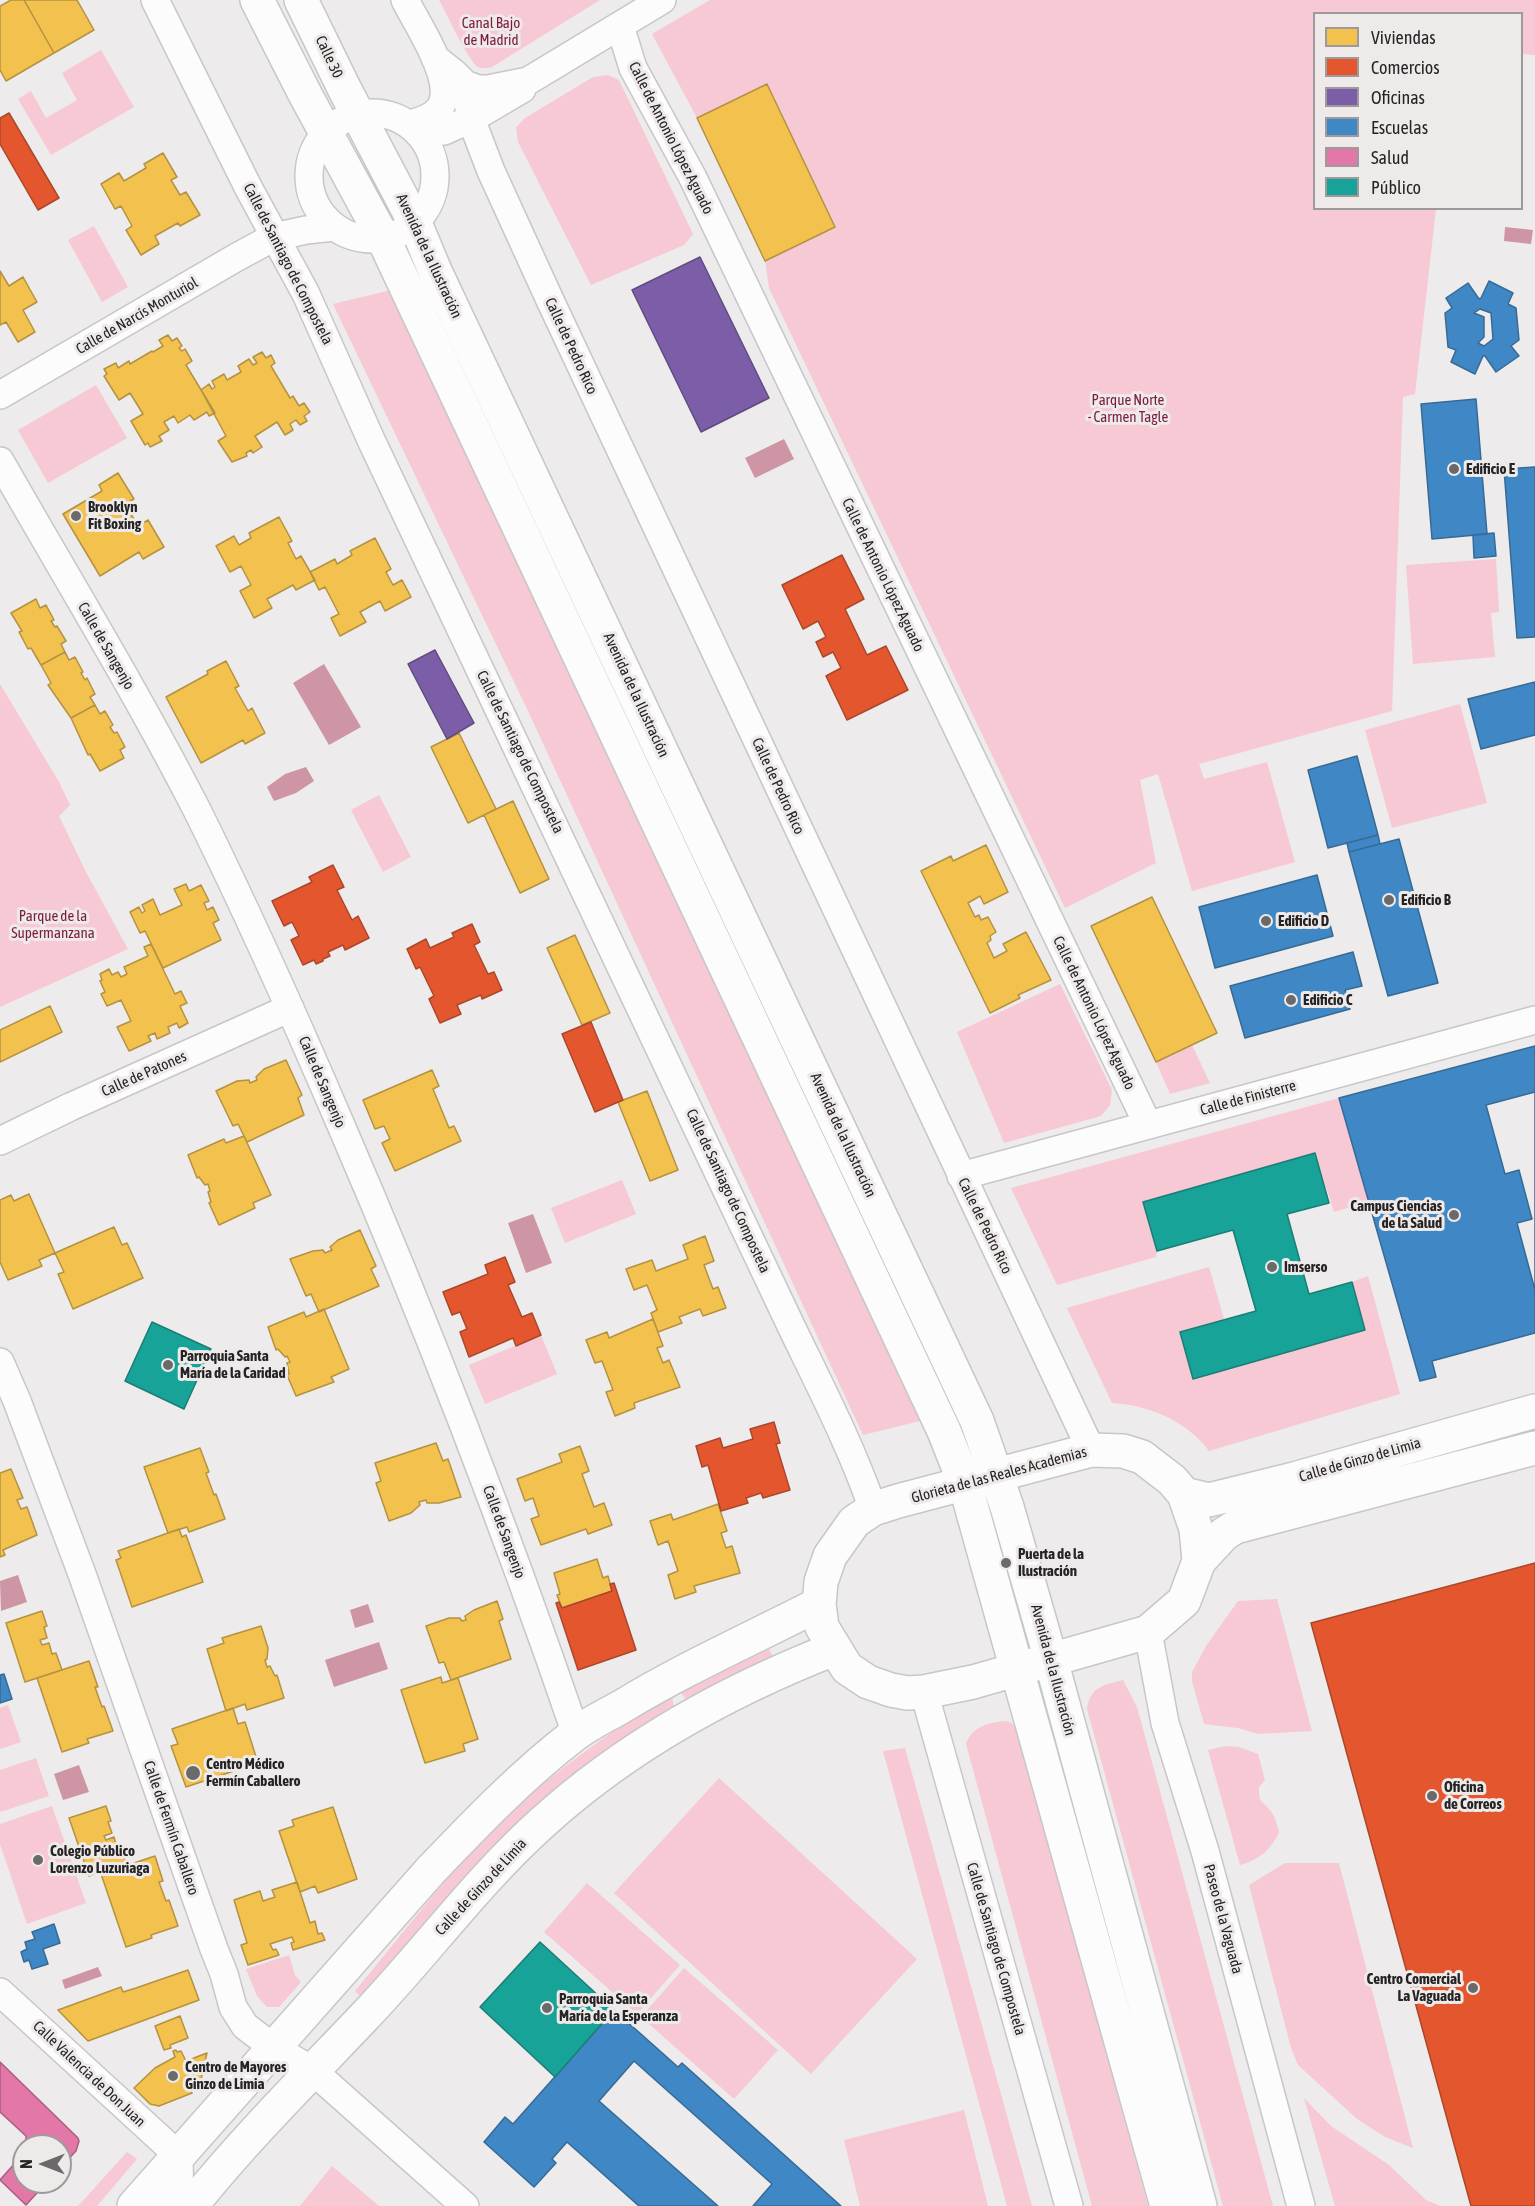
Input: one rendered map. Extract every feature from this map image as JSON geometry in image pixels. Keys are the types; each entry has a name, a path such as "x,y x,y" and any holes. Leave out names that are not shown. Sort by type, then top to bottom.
{"main road":[{"path":"257,0 383,238 938,1416 965,1484 1167,2206"},
{"name":"Calle 30","path":"301,0 358,113"},
{"path":"316,0 332,61"},
{"name":"Avenida de la Ilustración","path":"358,113 415,223 435,271 977,1421 997,1475 1051,1660 1200,2206"},
{"name":"Calle de Ginzo de Limia","path":"1184,1494 1209,1500 1294,1479 1535,1411"},
{"name":"Calle de Ginzo de Limia","path":"1199,1561 1224,1534 1235,1527 1535,1448"},
{"name":"Glorieta de las Reales Academias","path":"1091,1450 1123,1451 1142,1457 1172,1480 1184,1494 1196,1529 1199,1561 1184,1601 1148,1632 1017,1670 924,1692 907,1693 891,1690 868,1682 848,1668 822,1627 819,1604 821,1582 830,1556 854,1522 873,1509 1091,1450"},
{"path":"134,2206 459,1841 512,1788 576,1734 646,1691 819,1604"},
{"name":"Calle de Ginzo de Limia","path":"191,2206 232,2155 366,2015 511,1853 543,1821 581,1790 660,1734 764,1677 834,1649"}],"street":[{"name":"Calle de Santiago de Compostela","path":"155,0 274,237 306,294 372,442 846,1438 873,1509"},
{"name":"Calle de Pedro Rico","path":"405,0 468,103 471,119 491,171 549,298 1091,1450"},
{"path":"445,66 465,84 478,89 528,81 662,0"},
{"name":"Calle de Antonio López Aguado","path":"620,26 633,68 693,178 1148,1125"},
{"name":"Calle de Pedro Rico","path":"415,130 443,100 445,66"},
{"path":"415,130 435,163 435,185 428,206 415,223 398,234 383,238 363,239 334,227 321,212 311,193 308,171 314,150 326,131 340,120 358,113 378,111 415,130 444,131 471,119 521,90 528,81"},
{"path":"435,163 456,142 471,119"},
{"name":"Calle de Narcís Monturiol","path":"274,237 311,193"},
{"name":"Calle de Narcís Monturiol","path":"0,395 237,256 274,237 334,227"},
{"name":"Calle de Sangenjo","path":"0,461 133,693 196,810 290,1008 398,1258 477,1459 576,1734"},
{"name":"Calle de Patones","path":"0,1141 290,1008"},
{"name":"Calle de Finisterre","path":"961,1176 1535,1020"},
{"name":"Calle de Fermín Caballero","path":"0,1362 82,1574 224,1974 233,2007 245,2026 274,2048 312,2070 465,2206"},
{"name":"Paseo de la Vaguada","path":"1148,1632 1165,1723 1205,1851 1300,2206"},
{"name":"Calle de Santiago de Compostela","path":"924,1692 1069,2206"},
{"name":"Calle Valencia de Don Juan","path":"0,1992 178,2156"},
{"path":"170,2206 181,2178 178,2156"}],"green space":[{"name":"Canal Bajo de Madrid","path":"439,0 600,0 492,67 483,68 478,67 469,56"},
{"name":"Parque Norte - Carmen Tagle","path":"710,0 1535,0 1535,55 1523,54 1523,12 1313,12 1313,210 1436,210 1415,394 1403,397 1392,711 1199,764 1204,779 1267,762 1295,862 1192,891 1158,774 1140,780 1156,863 1065,908 769,288 765,261 835,227 768,85 697,118 652,34"},
{"path":"101,50 134,107 51,155 18,99 31,91 46,118 77,100 62,73"},
{"path":"608,75 619,80 693,234 684,245 591,285 518,142 516,127 525,118 593,77"},
{"path":"94,226 128,287 102,302 68,240"},
{"path":"391,290 627,799 924,1420 863,1435 528,711 333,304"},
{"path":"96,385 127,438 48,483 18,430"},
{"path":"1496,559 1499,612 1491,613 1495,657 1413,664 1406,565"},
{"name":"Parque de la Supermanzana","path":"0,684 59,782 70,805 59,816 86,872 128,949 0,1007"},
{"path":"1460,704 1487,803 1392,828 1365,730"},
{"path":"379,795 411,857 383,872 351,810"},
{"path":"1060,984 1112,1090 1110,1105 1101,1116 1004,1143 957,1032"},
{"path":"1192,1045 1210,1083 1170,1094 1156,1062"},
{"path":"1339,1098 1368,1202 1334,1212 1315,1153 1143,1202 1157,1251 1156,1257 1057,1285 1011,1188"},
{"path":"622,1180 636,1214 565,1243 551,1208"},
{"path":"1209,1267 1224,1319 1180,1332 1193,1379 1365,1330 1352,1282 1368,1276 1400,1394 1209,1451 1190,1431 1166,1416 1140,1407 1112,1403 1067,1308"},
{"path":"541,1335 557,1374 485,1404 469,1365"},
{"path":"1277,1599 1312,1731 1258,1734 1238,1728 1204,1724 1192,1681 1192,1672 1206,1646 1238,1601"},
{"path":"768,1647 773,1657 686,1700 680,1691"},
{"path":"1123,1680 1137,1707 1273,2206 1223,2206 1087,1709 1094,1691"},
{"path":"672,1695 674,1708 361,1997 355,1991 459,1865 520,1804 593,1746"},
{"path":"8,1705 21,1742 0,1749 0,1708"},
{"path":"1007,1721 1017,1726 1148,2206 1092,2206 966,1744 973,1733 982,1726"},
{"path":"1226,1746 1239,1747 1258,1754 1265,1780 1259,1787 1260,1797 1262,1803 1273,1815 1279,1832 1264,1853 1240,1865 1208,1750"},
{"path":"905,1748 1032,2206 1007,2206 883,1751"},
{"path":"36,1758 49,1796 0,1812 0,1770"},
{"path":"719,1778 917,1959 811,2074 614,1893"},
{"path":"52,1806 86,1903 27,1924 0,1844 0,1824"},
{"path":"1285,1863 1339,1863 1413,2148 1385,2137 1357,2119 1298,2065 1291,2048 1249,1885"},
{"path":"587,1883 680,1965 637,2014 544,1932"},
{"path":"289,1955 295,1975 301,1982 279,2007 267,2007 257,1996 246,1969"},
{"path":"684,1968 778,2050 734,2099 641,2017"},
{"path":"1304,2098 1331,2126 1389,2165 1426,2200 1440,2206 1335,2206"},
{"path":"964,2110 988,2206 860,2206 844,2140"},
{"path":"127,2152 137,2159 97,2206 78,2206"},
{"path":"332,2166 379,2206 300,2206"}],"shaded area":[{"path":"1505,227 1533,230 1531,244 1504,241"},
{"path":"784,439 794,459 755,478 745,458"},
{"path":"324,664 361,727 329,745 293,683"},
{"path":"306,767 314,781 296,793 274,801 267,787 285,774"},
{"path":"533,1214 552,1263 526,1273 508,1223"},
{"path":"18,1575 27,1602 1,1611 0,1581"},
{"path":"368,1604 374,1622 355,1628 350,1610"},
{"path":"379,1642 388,1669 334,1687 325,1660"},
{"path":"79,1765 89,1792 63,1800 54,1774"},
{"path":"98,1967 102,1976 65,1989 62,1980"}],"building: Viviendas":[{"path":"11,0 24,0 54,53 6,81 0,70 0,6"},
{"path":"24,0 77,0 94,30 54,53"},
{"path":"767,84 835,227 765,261 697,118"},
{"path":"163,153 177,177 171,180 180,195 186,192 200,215 180,226 178,223 155,236 159,244 141,255 126,230 132,226 121,206 115,209 101,184 119,173 124,181 146,168 144,164"},
{"path":"0,271 9,286 23,277 37,302 23,310 35,332 18,342 6,322 0,325"},
{"path":"168,335 172,341 177,338 182,351 185,349 192,361 186,365 215,413 209,416 207,412 194,420 190,415 178,423 174,416 164,422 169,430 159,436 162,441 150,447 148,443 145,445 131,421 143,414 130,393 119,400 104,376 107,374 104,369 116,363 118,368 129,361 130,364 153,352 163,346 159,340"},
{"path":"262,352 266,358 271,355 275,363 271,366 290,398 293,396 299,406 304,403 310,412 304,416 307,421 300,425 296,420 290,424 293,430 285,435 277,422 255,436 262,447 253,453 251,450 246,453 247,456 232,462 218,441 226,436 201,390 209,384 212,389 215,387 212,381 224,374 227,380 241,372 238,366 249,359 253,365 257,363 253,357"},
{"path":"118,473 134,499 125,504 138,526 148,520 164,547 143,559 139,552 100,576 63,514 102,491 99,485"},
{"path":"279,517 292,541 288,543 296,559 301,556 315,580 296,590 293,585 267,599 272,608 254,618 240,591 251,585 241,566 230,572 216,546 234,536 239,545 251,538 249,533"},
{"path":"375,538 391,569 386,572 393,585 402,580 411,597 385,611 380,601 360,612 366,622 340,636 331,618 339,614 325,587 319,590 310,572 335,559 337,564 352,555 350,551"},
{"path":"36,599 40,608 46,605 54,620 51,621 66,641 61,644 65,652 41,665 31,648 28,649 19,632 22,631 11,613"},
{"path":"65,652 69,660 75,657 83,672 81,673 85,680 87,678 95,694 90,697 95,705 71,718 48,685 51,683 41,665"},
{"path":"226,661 239,686 235,688 248,711 252,708 265,733 245,744 243,740 201,763 166,697 208,674 207,671"},
{"path":"95,705 100,714 105,711 113,725 110,727 114,733 117,732 125,747 120,750 124,758 100,771 90,754 88,755 71,718"},
{"path":"459,733 496,809 468,823 431,747"},
{"path":"513,801 549,879 520,893 484,815"},
{"path":"986,845 1008,892 984,904 980,896 968,903 975,917 979,915 981,920 988,917 996,932 990,936 991,940 987,943 994,958 1007,951 1003,944 1026,932 1051,980 1018,995 1020,998 990,1013 921,871 951,856 953,861"},
{"path":"186,884 189,891 201,885 209,901 204,903 207,910 213,907 219,920 213,923 221,940 163,968 145,931 140,933 130,912 139,907 142,913 145,911 142,905 153,899 160,915 182,905 174,889"},
{"path":"1152,897 1217,1033 1156,1062 1091,926"},
{"path":"575,935 610,1013 582,1025 547,948"},
{"path":"151,944 175,994 181,991 187,1003 180,1006 188,1023 179,1028 177,1023 168,1027 170,1033 157,1039 155,1033 148,1036 151,1041 129,1051 117,1027 131,1021 121,1000 107,1006 101,994 105,992 100,981 102,980 100,974 109,969 112,975 118,972 121,977 127,974 124,967 148,956 144,947"},
{"path":"50,1006 62,1032 0,1062 0,1030"},
{"path":"286,1060 302,1095 298,1098 304,1115 247,1142 238,1124 233,1126 216,1091 237,1081 249,1080 250,1083 257,1080 256,1077 264,1069"},
{"path":"432,1070 439,1086 433,1089 449,1128 454,1126 461,1141 395,1171 382,1143 390,1139 384,1126 375,1129 363,1100"},
{"path":"647,1091 678,1170 650,1181 618,1102"},
{"path":"244,1136 271,1195 253,1203 255,1208 219,1225 209,1203 211,1202 208,1184 205,1185 199,1177 197,1178 188,1155 224,1139 226,1143"},
{"path":"29,1194 55,1253 39,1260 42,1266 8,1280 0,1262 0,1200 11,1195 14,1201"},
{"path":"114,1227 122,1245 127,1243 143,1278 73,1309 58,1274 64,1272 55,1253"},
{"path":"360,1230 376,1266 371,1269 379,1286 319,1312 311,1294 306,1296 290,1259 313,1251 323,1250 325,1253 332,1250 330,1247 338,1240"},
{"path":"705,1236 714,1261 704,1265 713,1289 718,1287 726,1308 703,1316 700,1309 679,1317 682,1323 658,1332 651,1313 657,1310 647,1285 634,1290 626,1269 652,1260 656,1271 688,1259 683,1245"},
{"path":"324,1309 349,1369 331,1377 334,1382 296,1396 287,1375 289,1374 287,1363 290,1362 287,1356 285,1357 278,1349 276,1350 268,1327 304,1312 306,1317"},
{"path":"653,1319 663,1346 657,1348 663,1363 669,1360 680,1387 634,1403 635,1408 615,1416 606,1392 613,1390 602,1361 595,1363 586,1340 607,1332 609,1338"},
{"path":"436,1443 443,1461 448,1459 461,1497 439,1503 427,1503 426,1500 419,1502 420,1505 411,1513 389,1521 376,1483 381,1481 375,1463"},
{"path":"580,1446 589,1471 582,1474 594,1507 604,1503 612,1525 588,1534 586,1529 541,1545 531,1519 539,1516 533,1498 525,1501 517,1479 562,1462 559,1454"},
{"path":"200,1448 209,1472 206,1473 225,1519 189,1532 187,1527 168,1533 144,1467"},
{"path":"11,1469 23,1498 17,1500 21,1509 27,1507 37,1535 3,1550 5,1555 0,1557 0,1473"},
{"path":"718,1504 727,1531 721,1533 726,1548 732,1546 740,1573 694,1586 696,1592 675,1599 668,1575 678,1571 668,1541 658,1545 650,1521 671,1514 673,1520"},
{"path":"179,1529 182,1537 186,1535 203,1582 132,1607 116,1560 121,1558 118,1551"},
{"path":"597,1559 603,1578 608,1576 612,1591 562,1608 557,1595 560,1594 554,1573"},
{"path":"497,1601 503,1619 499,1621 511,1659 451,1680 444,1662 439,1663 426,1626 449,1618 466,1620 465,1616 474,1610"},
{"path":"42,1611 47,1626 44,1627 47,1638 40,1640 42,1645 49,1643 52,1654 56,1653 62,1670 25,1682 6,1623"},
{"path":"261,1626 268,1648 265,1660 267,1667 270,1666 275,1676 277,1675 284,1698 247,1710 245,1704 226,1711 207,1649 224,1643 222,1638"},
{"path":"89,1661 98,1687 95,1687 113,1731 87,1739 89,1743 62,1752 37,1678"},
{"path":"441,1677 442,1683 458,1678 478,1739 463,1744 465,1751 425,1763 401,1690"},
{"path":"233,1708 238,1724 245,1722 258,1763 186,1787 171,1746 178,1744 172,1729"},
{"path":"106,1806 112,1833 104,1836 106,1840 114,1837 117,1848 120,1847 127,1865 89,1876 69,1818"},
{"path":"333,1807 357,1879 318,1893 315,1886 300,1892 279,1831 294,1826 292,1820"},
{"path":"155,1856 163,1881 159,1882 166,1901 169,1900 178,1926 126,1947 101,1874"},
{"path":"297,1882 310,1923 315,1921 318,1934 322,1933 325,1940 293,1950 292,1937 270,1944 279,1955 248,1965 241,1945 247,1943 234,1900 260,1891 263,1901 275,1897 272,1890"},
{"path":"188,1970 199,2000 88,2041 58,2010 121,1987 123,1992"},
{"path":"180,2016 188,2038 164,2050 155,2026"},
{"name":"Centro de Mayores Ginzo de Limia","path":"173,2051 181,2051 186,2061 207,2053 200,2084 191,2088 192,2093 159,2106 150,2104 134,2088 155,2068 175,2057"}],"building: Comercios":[{"path":"9,113 59,198 38,210 0,144 0,118"},
{"path":"842,555 864,599 845,609 867,655 886,646 908,690 847,720 826,676 841,668 833,652 823,657 816,642 826,637 818,621 803,629 782,585"},
{"path":"333,865 344,887 337,890 352,920 358,916 369,938 345,950 343,945 328,952 330,956 316,964 314,960 303,965 291,940 299,936 292,922 284,926 272,901 312,882 309,877"},
{"path":"472,924 480,942 474,945 488,974 494,972 502,990 482,999 481,995 457,1005 461,1014 440,1023 429,999 434,996 420,967 416,969 407,949 426,939 430,948 454,937 452,933"},
{"path":"591,1022 623,1100 595,1112 562,1034"},
{"path":"505,1257 515,1282 508,1285 522,1317 532,1313 541,1335 516,1346 513,1338 469,1357 460,1332 467,1329 460,1312 452,1315 443,1292 488,1274 485,1265"},
{"path":"774,1422 780,1443 776,1444 790,1490 763,1498 761,1493 746,1498 748,1503 721,1511 708,1465 702,1467 696,1446 720,1438 723,1448 753,1439 750,1429"},
{"name":"Centro Comercial La Vaguada","path":"1535,1563 1535,2206 1471,2206 1311,1623"},
{"path":"614,1583 636,1650 578,1670 556,1603 559,1602 562,1608 612,1591 610,1584"}],"building: Oficinas":[{"path":"700,257 769,398 701,432 632,290"},
{"path":"435,650 474,723 447,739 408,664"}],"building: Escuelas":[{"path":"1489,281 1513,293 1508,304 1516,308 1519,340 1511,346 1519,356 1496,372 1483,356 1475,374 1451,362 1456,350 1448,347 1445,313 1452,308 1446,298 1468,283 1479,299","holes":["1480,309 1491,313 1493,339 1484,346 1478,343 1484,337 1484,317 1474,313"]},
{"name":"Edificio E","path":"1476,399 1487,534 1432,539 1421,404"},
{"path":"1535,467 1535,637 1517,638 1504,469"},
{"path":"1494,533 1496,556 1474,558 1473,535"},
{"path":"1535,682 1535,735 1481,749 1468,699"},
{"path":"1357,756 1378,835 1328,848 1308,770"},
{"path":"1378,835 1380,844 1349,852 1347,843"},
{"name":"Edificio B","path":"1399,839 1438,983 1388,996 1349,852"},
{"name":"Edificio D","path":"1317,875 1333,936 1215,968 1199,907"},
{"name":"Edificio C","path":"1353,952 1362,986 1345,990 1350,1009 1245,1038 1230,986"},
{"name":"Campus Ciencias de la Salud","path":"1535,1046 1535,1333 1432,1361 1436,1377 1420,1381 1339,1098"},
{"path":"1535,1092 1535,1290 1517,1223 1532,1219 1519,1170 1505,1174 1486,1105"},
{"path":"4,1674 12,1699 0,1703 0,1675"},
{"path":"54,1924 60,1943 43,1949 48,1964 32,1969 29,1960 24,1962 21,1952 27,1949 25,1942 35,1939 32,1932"},
{"path":"614,2010 678,2067 682,2063 841,2206 753,2206 772,2184 634,2061 599,2101 718,2206 639,2206 567,2142 552,2159 556,2163 534,2187 484,2142 505,2117 513,2124"}],"building: Salud":[{"path":"0,2062 78,2138 76,2151 72,2155 72,2134 24,2134 0,2112"},
{"path":"12,2166 12,2192 0,2180"},
{"path":"15,2194 36,2194 26,2205"}],"building: Público":[{"name":"Imserso","path":"1315,1153 1329,1203 1287,1214 1309,1294 1352,1282 1365,1330 1193,1379 1180,1332 1256,1311 1233,1230 1157,1251 1143,1202"},
{"name":"Parroquia Santa María de la Caridad","path":"152,1322 211,1349 184,1409 125,1381"},
{"name":"Parroquia Santa María de la Esperanza","path":"540,1942 614,2010 555,2077 480,2007"}],"place":[{"name":"Edificio E","path":"1454,469"},
{"name":"Brooklyn Fit Boxing","path":"76,516"},
{"name":"Edificio B","path":"1389,900"},
{"name":"Edificio D","path":"1266,921"},
{"name":"Edificio C","path":"1291,1000"},
{"name":"Campus Ciencias de la Salud","path":"1454,1215"},
{"name":"Imserso","path":"1272,1267"},
{"name":"Parroquia Santa María de la Caridad","path":"168,1365"},
{"name":"Puerta de la Ilustración","path":"1006,1563"},
{"name":"Centro Médico Fermín Caballero","path":"193,1773"},
{"name":"Oficina de Correos","path":"1432,1796"},
{"name":"Colegio Público Lorenzo Luzuriaga","path":"38,1860"},
{"name":"Centro Comercial La Vaguada","path":"1473,1988"},
{"name":"Parroquia Santa María de la Esperanza","path":"547,2008"},
{"name":"Centro de Mayores Ginzo de Limia","path":"173,2076"}]}
